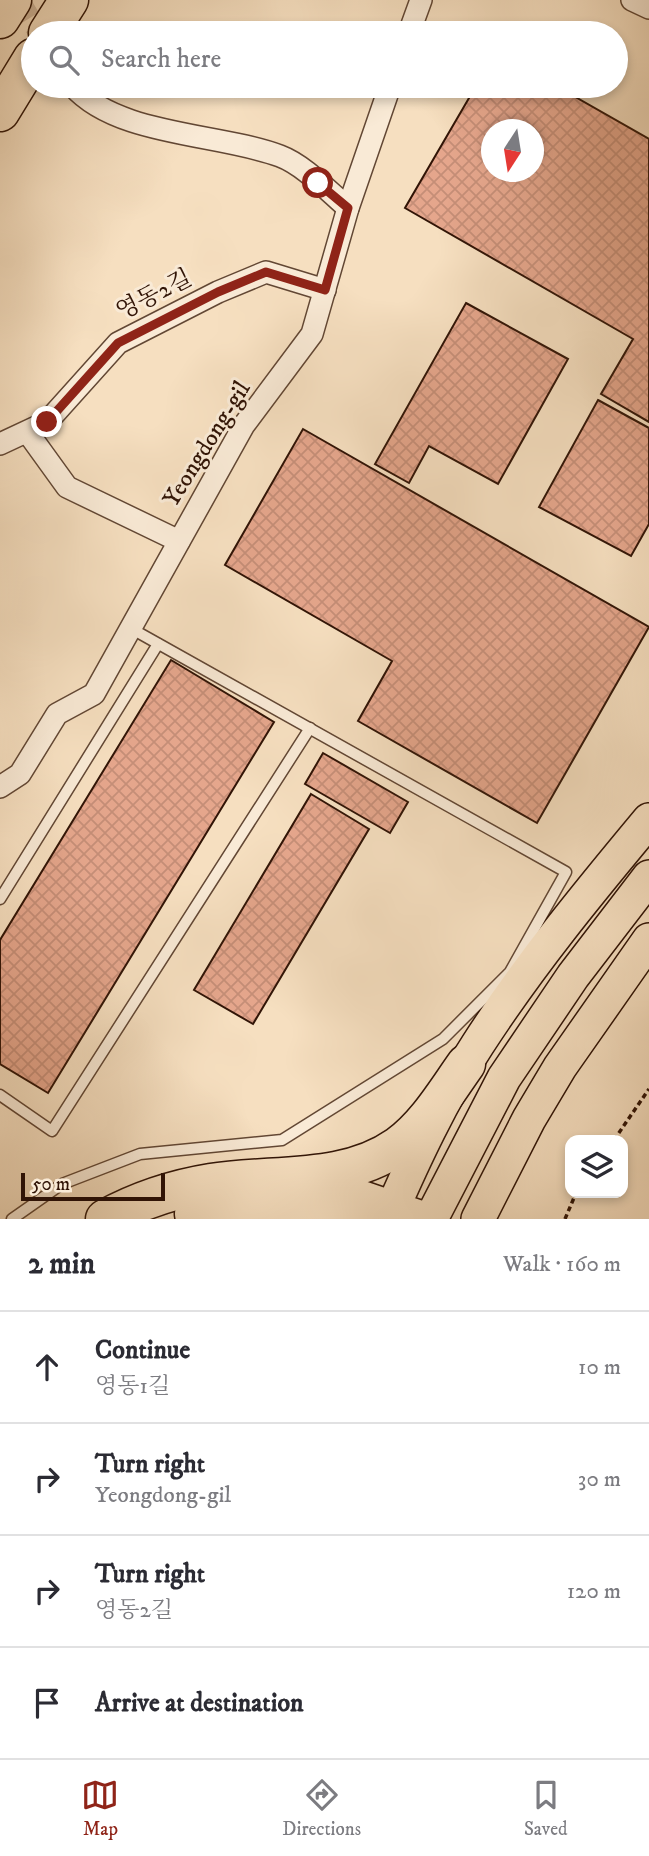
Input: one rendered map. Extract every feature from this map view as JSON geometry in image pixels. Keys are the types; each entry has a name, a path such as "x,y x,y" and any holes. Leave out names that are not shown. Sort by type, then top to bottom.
{"highway":[{"path":"0,19 12,0"},
{"path":"56,21 69,0"},
{"path":"0,112 21,78"},
{"path":"175,1219 235,1206 260,1193 385,1153 418,1129 466,1064"},
{"path":"105,1219 147,1200 212,1183 260,1193 312,1210 389,1217"},
{"path":"260,1193 300,1219"}],"main road":[{"path":"389,1217 418,1151 466,1064 571,915 649,820"},
{"path":"431,1219 511,1068 573,976 649,877"},
{"path":"478,1219 529,1119 560,1068 649,940"}],"street":[{"path":"414,21 422,0"},
{"path":"632,0 649,8"},
{"path":"83,98 111,113 188,135 233,142 282,156 348,208"},
{"name":"Yeongdong-gil","path":"0,787 20,774 57,714 94,694 244,425 312,334 348,208 386,98"},
{"name":"영동2길","path":"0,444 47,422 118,343 218,292 266,272 325,290"},
{"path":"28,433 67,487 179,541"}],"lane":[{"path":"12,1219 62,1184 140,1154 282,1140 443,1039 510,972 566,872 132,629"},
{"path":"0,899 158,644"},
{"path":"0,1095 52,1131 310,729"}],"path":[{"path":"617,1135 649,1089"},
{"path":"565,1219 574,1198"}],"building":[{"path":"469,98 577,98 649,139 649,422 601,394 633,339 405,208"},
{"path":"466,303 568,359 498,484 429,446 409,483 375,464"},
{"path":"598,400 649,428 649,524 631,556 539,507"},
{"path":"303,429 649,627 537,823 358,721 392,661 225,565"},
{"path":"171,660 274,722 48,1093 0,1064 0,940"},
{"path":"323,753 408,802 390,833 305,784"},
{"path":"311,794 369,829 253,1024 194,990"}],"tunnel":[{"path":"19,0 32,21"}],"route":[{"path":"47,422 118,343 218,292 266,272 325,290 348,208 318,183"}]}
